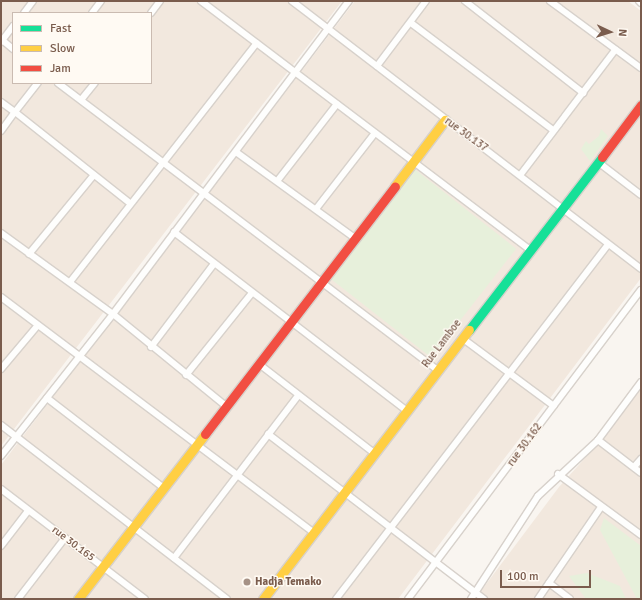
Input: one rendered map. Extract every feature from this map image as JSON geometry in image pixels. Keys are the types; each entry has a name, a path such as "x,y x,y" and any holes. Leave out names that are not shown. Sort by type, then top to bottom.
{"street":[{"path":"25,12 33,1"},
{"path":"93,12 101,1"},
{"path":"152,12 160,1"},
{"path":"201,1 530,250"},
{"name":"rue 30.137","path":"292,1 328,26 446,120 521,174 641,269"},
{"path":"1,456 114,314 174,232 236,152 328,26 349,1"},
{"path":"377,66 411,23 426,1"},
{"path":"465,1 583,93"},
{"path":"550,1 641,68"},
{"path":"411,23 553,130"},
{"path":"12,27 1,40 12,48"},
{"path":"70,282 162,162 257,43"},
{"path":"521,174 615,50"},
{"path":"1,131 37,84"},
{"path":"59,84 162,162 205,192 438,370"},
{"path":"81,100 94,84"},
{"path":"1,102 130,203"},
{"path":"278,180 337,104"},
{"name":"Rue Lamboe","path":"263,599 314,533 373,452 564,208 641,105"},
{"path":"78,599 133,525 227,407 413,161 446,120"},
{"path":"316,209 375,133"},
{"path":"236,152 278,180 355,238"},
{"path":"598,162 641,195"},
{"path":"29,254 94,175"},
{"path":"174,232 213,265 406,410"},
{"path":"1,233 114,314 151,347 227,407"},
{"path":"336,599 608,244"},
{"path":"151,347 213,265"},
{"name":"rue 30.162","path":"408,599 641,290"},
{"path":"186,375 252,293"},
{"path":"1,297 196,446 314,533"},
{"path":"2,365 38,325"},
{"path":"462,338 554,406"},
{"path":"259,364 298,396 373,452"},
{"path":"471,599 538,496 558,474 598,440 641,382"},
{"path":"174,558 298,396"},
{"path":"47,398 164,488"},
{"path":"1,425 133,525 227,599"},
{"path":"268,434 345,491 435,564 484,599"},
{"path":"598,440 641,473"},
{"path":"634,467 641,459"},
{"path":"558,474 641,535"},
{"name":"rue 30.165","path":"1,490 103,567 140,598"},
{"path":"538,599 601,507"},
{"path":"1,546 28,511"},
{"path":"18,599 65,538"},
{"path":"549,583 570,599"}],"shaded area":[{"path":"1,1 342,1 1,446"},
{"path":"355,1 419,1 427,7 431,1 628,1 641,11 641,278 398,599 1,599 1,465"},
{"path":"641,386 641,599 475,599 559,487 595,447"}],"green space":[{"path":"601,129 608,136 590,161 581,149 586,141 589,144 599,136"},
{"path":"413,168 516,249 431,357 328,277"},
{"path":"604,518 641,546 641,599 637,599 600,530"},
{"path":"587,573 620,586 626,599 586,599 569,576"}],"traffic: fast":[{"path":"469,330 602,157"}],"traffic: slow":[{"path":"395,186 445,120"},
{"path":"263,599 469,330"},
{"path":"78,599 205,434"}],"traffic: jam":[{"path":"602,157 641,105"},
{"path":"205,434 395,186"}],"place":[{"name":"Hadja Temako","path":"247,582"}]}
